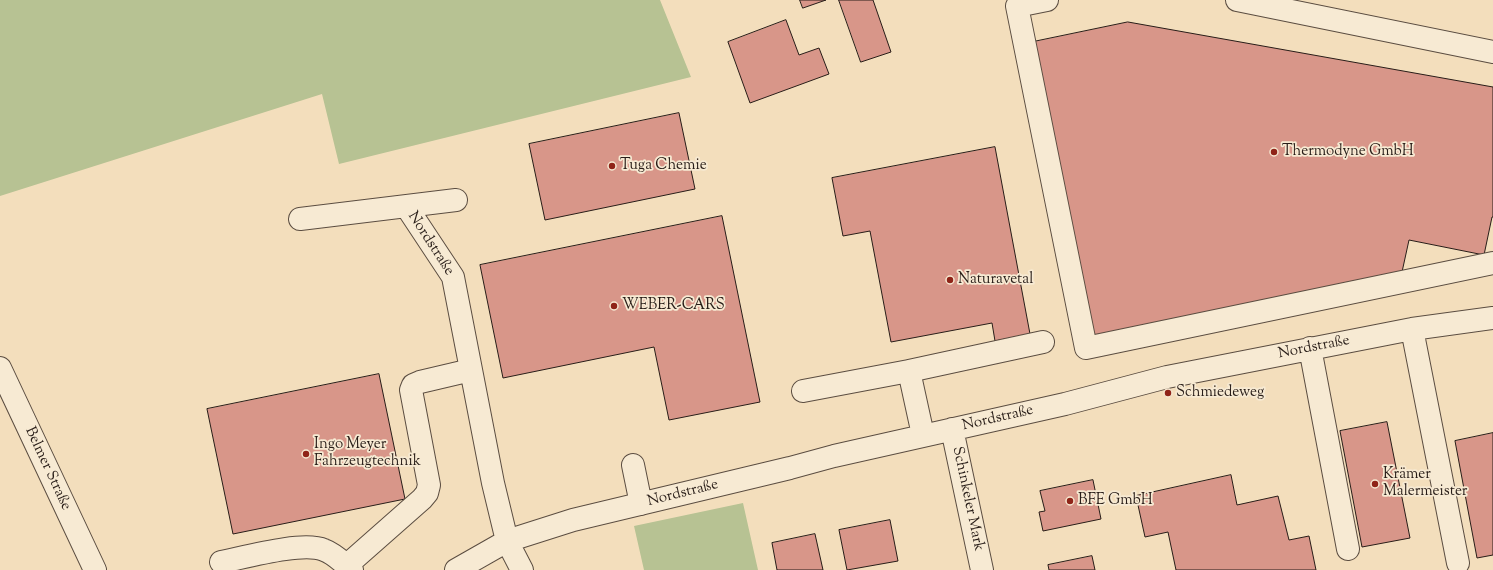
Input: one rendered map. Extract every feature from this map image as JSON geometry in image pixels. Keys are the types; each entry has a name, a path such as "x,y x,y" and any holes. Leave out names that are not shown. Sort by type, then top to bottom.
{"street":[{"path":"1047,0 1017,6 1086,348 1493,263"},
{"path":"1237,0 1493,52"},
{"path":"300,219 456,200"},
{"name":"Nordstraße","path":"406,206 453,277 493,483 507,541"},
{"name":"Nordstraße","path":"456,570 507,541 573,520 834,456 1065,404 1167,377 1412,329 1493,318"},
{"path":"1412,329 1458,563"},
{"path":"802,391 909,371 1043,342"},
{"path":"1310,348 1348,549"},
{"name":"Belmer Straße","path":"0,368 95,570"},
{"path":"221,562 299,547 314,547 333,554 349,568 422,499 427,492 429,485 411,390 413,385 471,370"},
{"path":"909,371 923,435"},
{"name":"Schinkeler Mark","path":"952,429 982,570"},
{"path":"633,465 641,504"},
{"path":"507,541 522,570"}],"green space":[{"path":"0,0 660,0 691,77 339,164 322,94 0,196"},
{"path":"743,503 758,570 644,570 634,526"}],"building":[{"path":"800,0 826,0 803,8"},
{"path":"839,0 873,0 891,52 861,62"},
{"path":"786,20 799,55 819,48 829,74 750,103 728,42"},
{"name":"Thermodyne GmbH","path":"1128,22 1493,87 1493,217 1484,255 1409,240 1402,272 1093,337 1033,42"},
{"name":"Tuga Chemie","path":"679,113 695,189 545,220 529,144"},
{"name":"Naturavetal","path":"995,147 1030,334 995,341 992,323 891,342 870,231 843,236 832,178"},
{"name":"WEBER-CARS","path":"722,216 760,402 669,420 654,347 503,378 480,265"},
{"name":"Ingo Meyer Fahrzeugtechnik","path":"379,374 405,499 233,534 207,409"},
{"name":"Krämer Malermeister","path":"1387,422 1410,538 1362,547 1340,431"},
{"path":"1493,433 1493,555 1477,558 1455,441"},
{"path":"1231,475 1237,505 1278,496 1289,540 1309,536 1316,570 1176,570 1168,532 1145,537 1136,496"},
{"name":"BFE GmbH","path":"1093,480 1101,519 1043,531 1039,512 1045,511 1040,491"},
{"path":"890,520 898,561 847,570 839,530"},
{"path":"815,534 823,570 777,570 772,543"},
{"path":"1092,556 1095,570 1049,570 1048,565"}],"place":[{"name":"Thermodyne GmbH","path":"1274,152"},
{"name":"Tuga Chemie","path":"612,166"},
{"name":"Naturavetal","path":"950,280"},
{"name":"WEBER-CARS","path":"614,306"},
{"name":"Schmiedeweg","path":"1168,393"},
{"name":"Ingo Meyer Fahrzeugtechnik","path":"306,454"},
{"name":"Krämer Malermeister","path":"1375,484"},
{"name":"BFE GmbH","path":"1070,501"}]}
